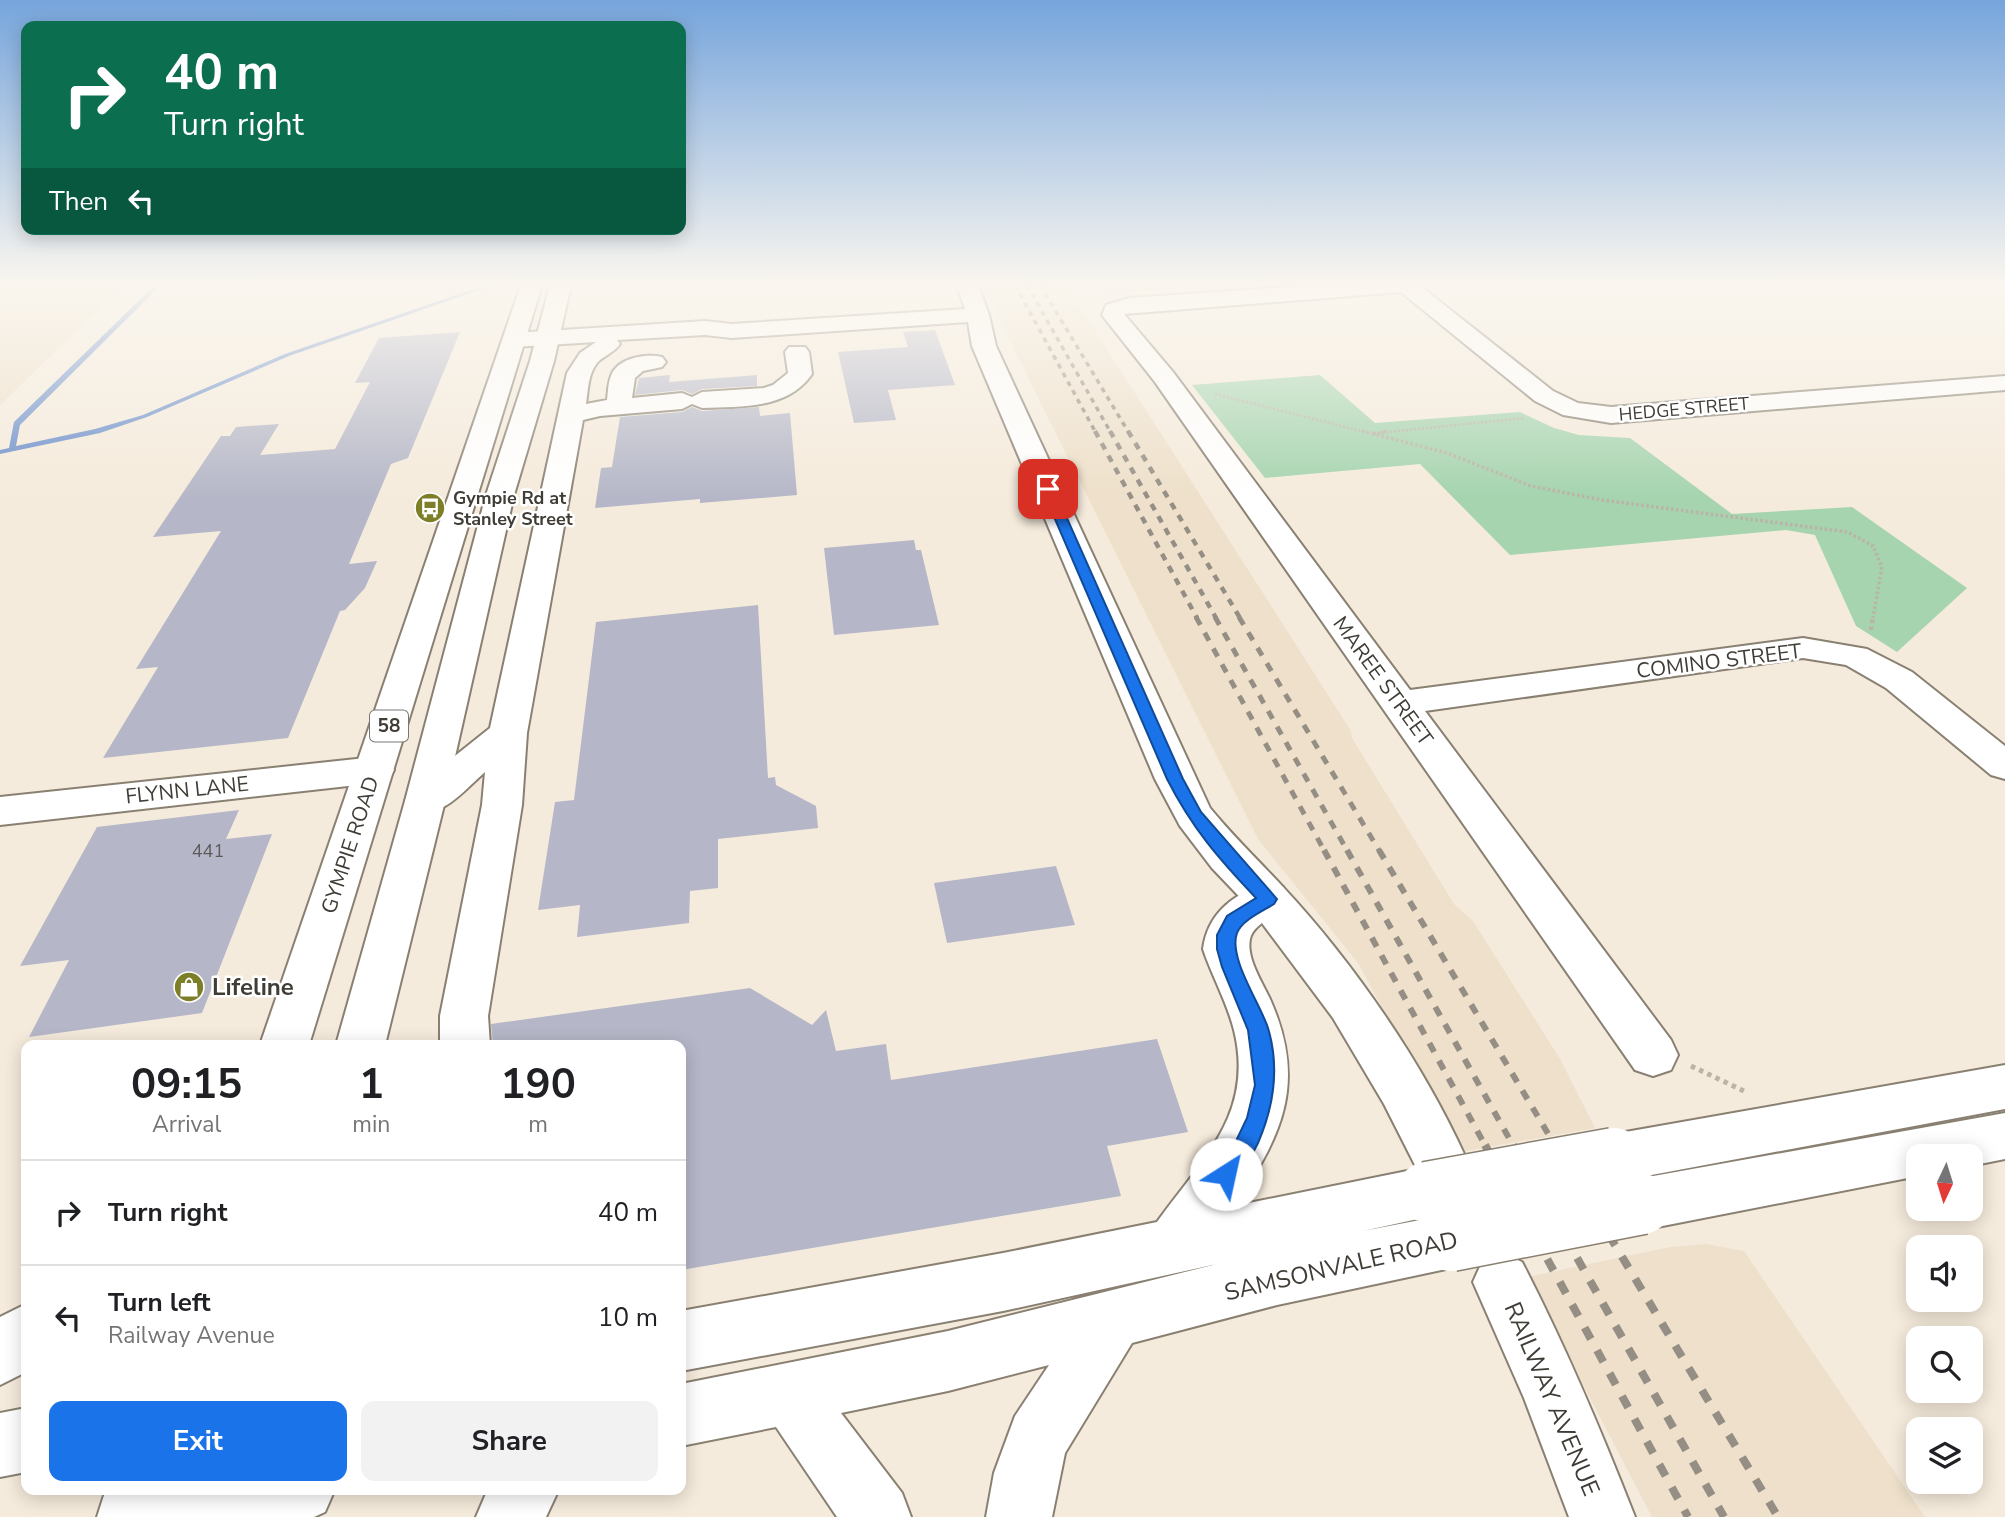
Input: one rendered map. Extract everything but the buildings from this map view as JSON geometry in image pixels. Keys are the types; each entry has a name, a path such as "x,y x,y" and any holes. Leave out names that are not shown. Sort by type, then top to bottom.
{"main road":[{"name":"GYMPIE ROAD","path":"286,1040 375,770 526,356"},
{"name":"GYMPIE ROAD","path":"361,1040 425,801 500,495 524,420 529,356"},
{"path":"465,1040 464,1016 502,805 508,733 582,366 594,356"},
{"path":"524,420 546,428 570,429 599,408 757,396 782,390 794,383 800,374 790,356"},
{"path":"988,356 1175,779 1194,816 1227,857 1268,899 1350,1004 1374,1040 1439,1196"},
{"name":"MAREE STREET","path":"1146,356 1653,1055"},
{"name":"HEDGE STREET","path":"1494,356 1544,396 1575,410 1611,415 2005,383"},
{"path":"626,406 619,401 623,375 636,365 654,362"},
{"name":"COMINO STREET","path":"1399,703 1802,648 1855,656 1899,680 2005,766"},
{"path":"425,801 508,733"},
{"name":"FLYNN LANE","path":"0,811 375,770"},
{"path":"1173,1247 1199,1206 1244,1148 1258,1118 1265,1085 1263,1055 1258,1030 1226,949 1227,935 1234,921 1268,899"},
{"name":"SAMSONVALE ROAD","path":"686,1340 989,1285 1439,1196 1614,1158 2005,1087"},
{"name":"SAMSONVALE ROAD","path":"686,1414 948,1361 1277,1277 1439,1196 1643,1204 2005,1136"},
{"name":"RAILWAY AVENUE","path":"1502,1282 1537,1352 1602,1517"},
{"path":"1019,1517 1027,1474 1038,1439 1112,1321"},
{"path":"0,1355 21,1338"},
{"path":"790,1392 833,1458 878,1517"},
{"path":"0,1445 21,1441"},
{"path":"130,1517 137,1495"},
{"path":"509,1517 522,1495"},
{"path":"145,1517 258,1499"}],"path":[{"path":"1167,382 1447,453 1543,489 1602,500 1848,532 1873,546 1882,567 1869,641 1855,656"},
{"path":"1373,435 1399,429 1556,417 1575,410"},
{"path":"1687,1065 1747,1093"}],"shaded area":[{"path":"0,356 51,356 0,405"},
{"path":"1017,356 1111,356 1351,731 1352,738 1454,904 1473,921 1560,1059 1595,1128 1461,1152 1358,963 1258,839"},
{"path":"1706,1244 1744,1251 1906,1489 1906,1494 1909,1494 1925,1517 1652,1517 1527,1277 1670,1247"}],"green space":[{"path":"1320,375 1375,423 1520,412 1554,428 1579,435 1630,438 1732,514 1852,507 1967,588 1897,652 1856,626 1815,535 1786,530 1510,555 1420,464 1265,478 1192,385"}],"waterway":[{"path":"12,449 17,424 86,356"},
{"path":"12,449 97,431 145,416 285,356"},
{"path":"0,452 12,449"}],"railway":[{"path":"1054,356 1096,433"},
{"path":"1067,356 1111,433"},
{"path":"1083,356 1129,433"},
{"path":"1095,431 1197,618"},
{"path":"1110,431 1216,618"},
{"path":"1128,431 1240,618"},
{"path":"1196,617 1325,852"},
{"path":"1215,617 1348,852"},
{"path":"1239,617 1380,852"},
{"path":"1324,850 1486,1147"},
{"path":"1347,850 1514,1147"},
{"path":"1379,850 1556,1147"},
{"path":"1485,1145 1688,1517"},
{"path":"1513,1145 1724,1517"},
{"path":"1555,1145 1778,1517"}],"place":[{"name":"Gympie Rd at Stanley Street","path":"430,508"},
{"name":"Lifeline","path":"189,987"}],"route":[{"path":"1048,489 1175,779 1194,816 1227,857 1268,899 1250,908 1234,921 1227,935 1226,949 1258,1030 1265,1085 1258,1118 1244,1148 1226,1174"}]}
